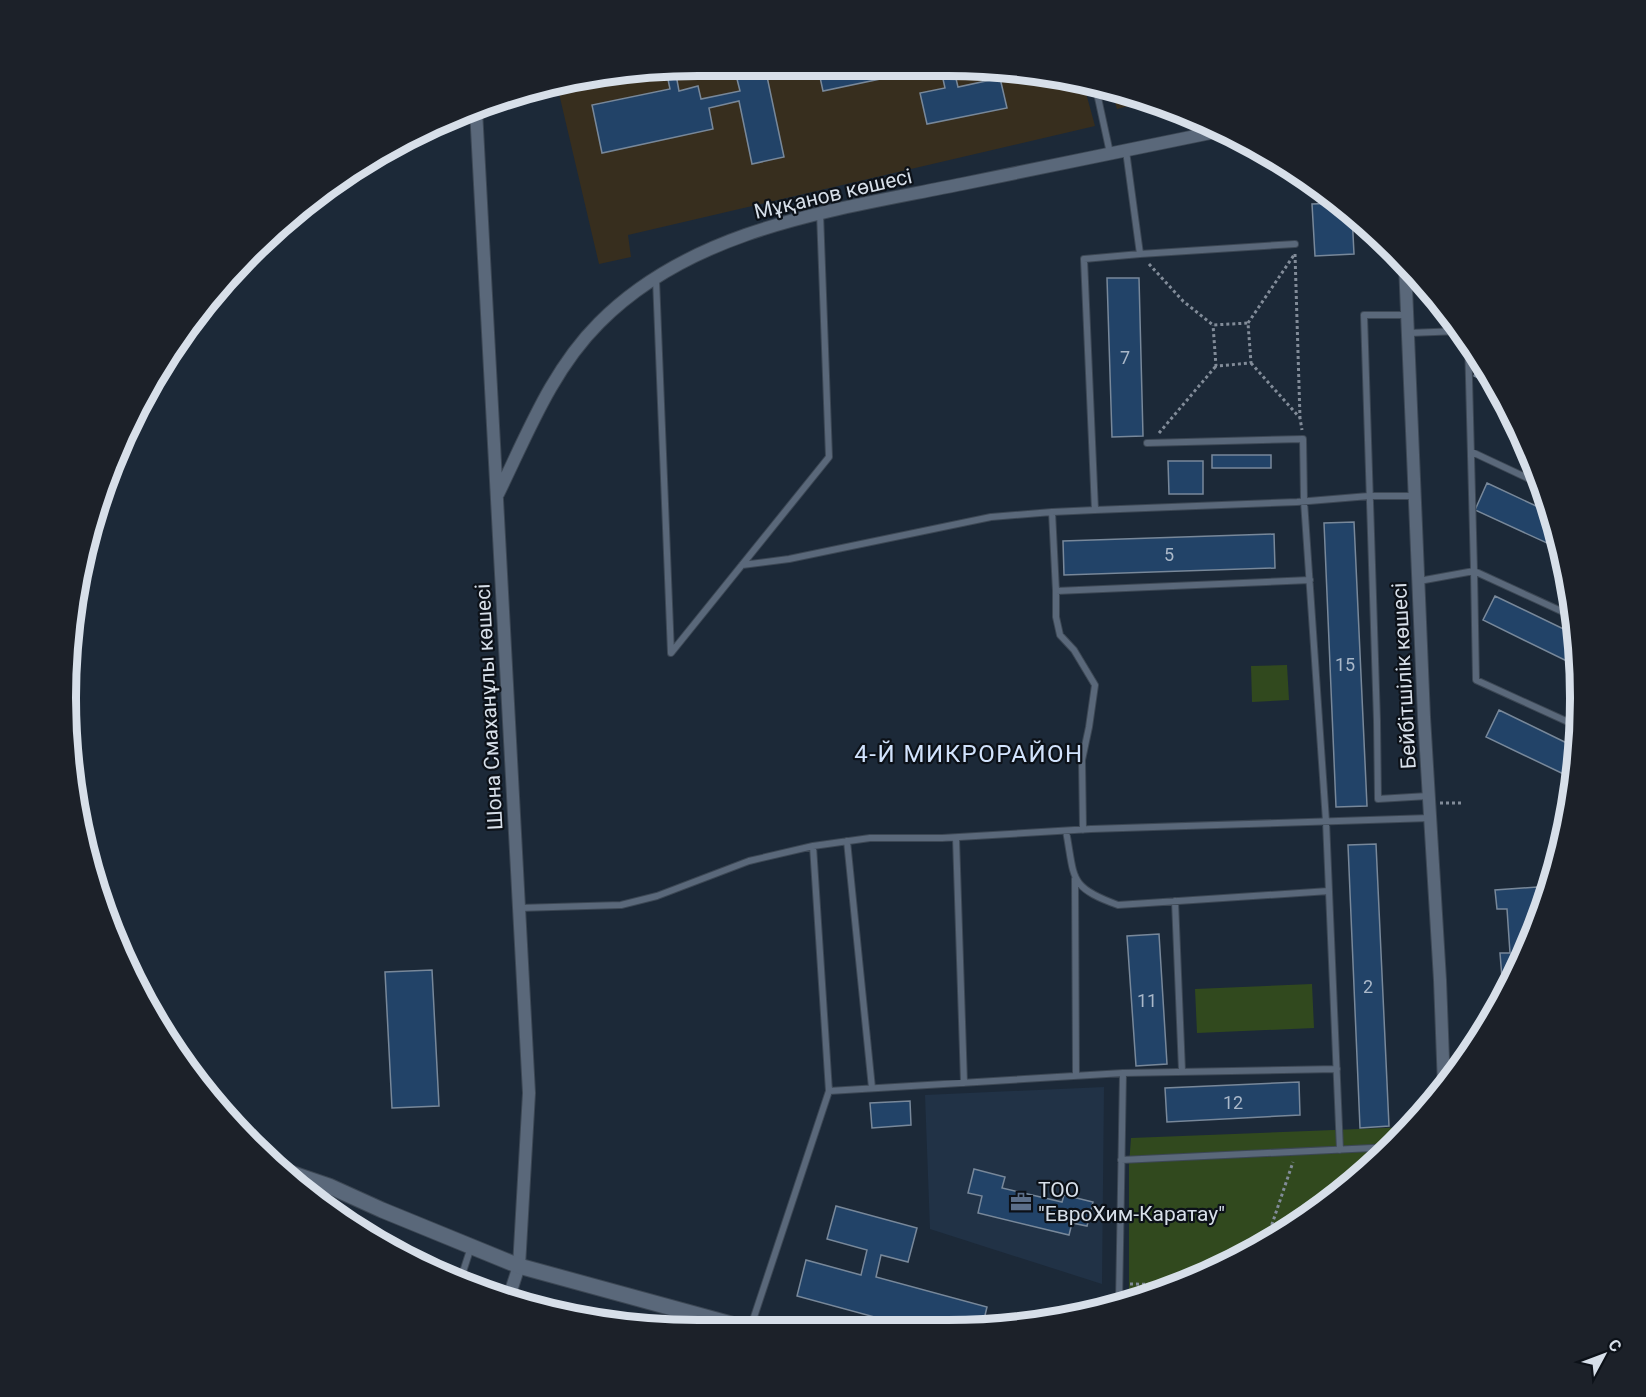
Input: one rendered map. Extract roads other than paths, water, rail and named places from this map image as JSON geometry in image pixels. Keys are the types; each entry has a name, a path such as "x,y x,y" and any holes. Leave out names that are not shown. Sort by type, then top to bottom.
{"main road":[{"path":"301,1176 329,1186 519,1266 715,1320"}],"street":[{"name":"Шона Смаханұлы көшесі","path":"476,118 529,1093 519,1266 511,1291"},
{"name":"Мұқанов көшесі","path":"497,495 557,374 597,324 642,285 720,244 796,218 1207,134"},
{"name":"Бейбітшілік көшесі","path":"1406,278 1443,1074"}],"lane":[{"path":"1097,95 1110,154"},
{"path":"1126,151 1140,254"},
{"path":"656,278 671,653 829,457 820,213"},
{"path":"1095,510 1084,259 1295,244"},
{"path":"1406,284 1411,284"},
{"path":"1408,315 1364,315 1378,799 1429,796"},
{"path":"1409,333 1449,331"},
{"path":"1469,359 1476,680 1569,722"},
{"path":"1147,443 1303,439 1304,501 1326,821 1340,1150"},
{"path":"1472,453 1529,479"},
{"path":"742,565 789,559 991,517 1369,496 1416,496"},
{"path":"1052,512 1056,617 1060,635 1074,650 1095,685 1082,760 1083,830"},
{"path":"1419,581 1474,571 1563,612"},
{"path":"1056,591 1310,580"},
{"path":"519,908 621,905 657,896 749,861 813,846 870,838 956,838 1083,830 1430,818"},
{"path":"1066,831 1075,879 1076,1076"},
{"path":"956,838 964,1083"},
{"path":"847,841 872,1089"},
{"path":"754,1320 828,1091 813,846"},
{"path":"1075,879 1095,897 1118,905 1329,891"},
{"path":"1175,901 1182,1071"},
{"path":"828,1091 1123,1073 1336,1069"},
{"path":"1119,1296 1123,1073"},
{"path":"1121,1160 1376,1149"},
{"path":"462,1274 471,1246"}],"place":[{"name":"ТОО \"ЕвроХим-Каратау\"","path":"1021,1202"}],"district":[{"name":"4-Й МИКРОРАЙОН","path":"969,754"}]}
